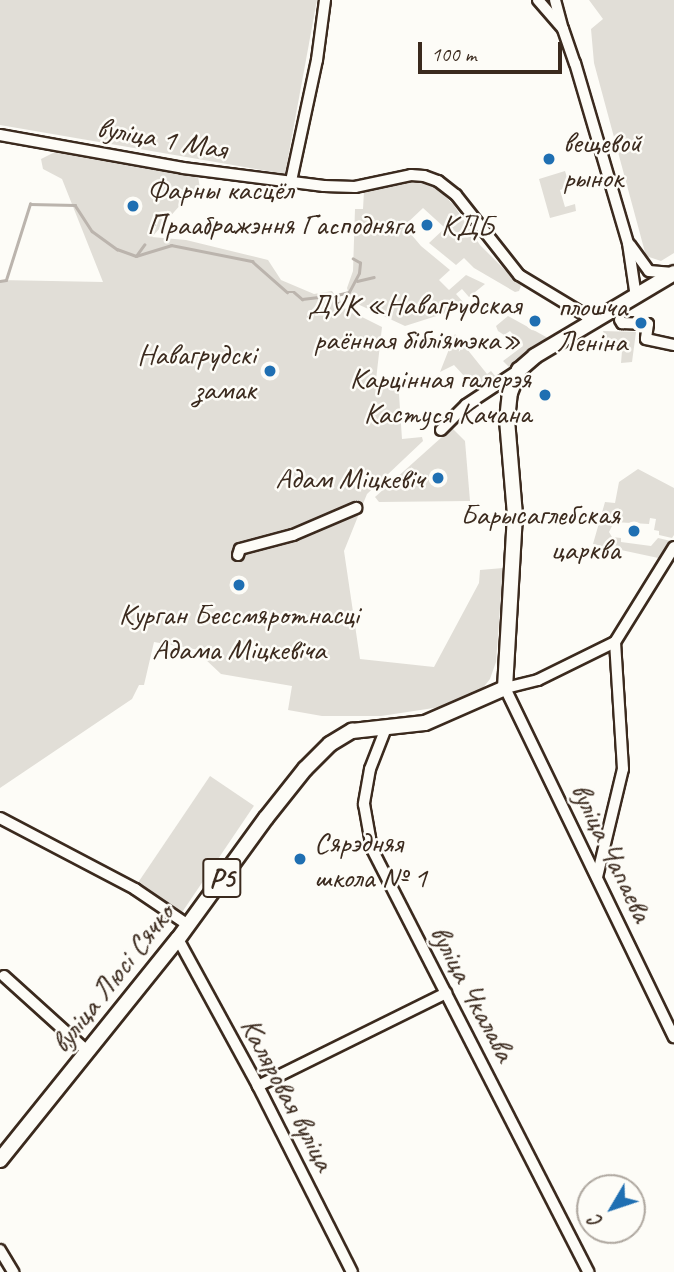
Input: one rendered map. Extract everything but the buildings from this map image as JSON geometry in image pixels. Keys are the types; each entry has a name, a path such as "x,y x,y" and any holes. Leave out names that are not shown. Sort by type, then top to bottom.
{"main road":[{"path":"505,688 515,515 507,420 510,393 519,370 535,356 674,273"},
{"name":"вуліца Люсі Сячко","path":"0,1160 178,939 266,818 322,752 352,731 425,723 505,688"}],"street":[{"path":"291,181 317,60 325,0"},
{"path":"538,0 563,29"},
{"path":"555,0 628,243 636,297"},
{"name":"вуліца 1 Мая","path":"0,135 183,168 346,188 411,175 438,181 464,203 506,261 534,286 584,315 592,323"},
{"path":"628,243 649,271 674,273"},
{"path":"620,320 622,323 648,324 646,339 674,345"},
{"path":"441,430 466,405 519,370"},
{"path":"238,555 240,549 304,531 356,508"},
{"path":"505,688 538,680 615,642 674,547"},
{"path":"597,877 623,769 615,642"},
{"name":"вуліца Чапаева","path":"505,688 674,1037"},
{"name":"вуліца Чкалава","path":"386,727 370,769 364,804 365,825 381,872 446,993 588,1272"},
{"path":"0,818 135,889 188,925"},
{"name":"Каляровая вуліца","path":"178,939 258,1086 352,1272"},
{"path":"4,976 88,1052"},
{"path":"258,1086 446,993"},
{"path":"0,1250 13,1272"}],"shaded area":[{"path":"0,0 317,0 285,174 0,125"},
{"path":"589,0 674,0 674,253 661,261 646,256 594,63 591,29 603,19"},
{"path":"59,150 198,176 200,189 182,203 152,237 186,240 268,260 281,280 314,294 332,291 344,308 382,327 376,380 398,379 402,439 422,437 423,441 367,494 344,551 360,659 434,667 479,583 480,570 503,568 496,662 490,679 479,693 460,704 381,716 322,716 288,710 292,686 221,674 204,658 205,651 154,642 144,685 139,685 132,699 0,788 0,280 103,282 62,179 43,169 41,159"},
{"path":"565,171 570,187 560,190 565,207 575,204 576,211 550,218 539,179"},
{"path":"411,179 435,187 453,204 480,245 521,286 519,291 515,292 474,268 464,258 456,265 429,243 445,228 423,208 404,226 421,246 450,270 439,280 449,290 466,275 485,284 469,297 462,289 456,294 463,302 449,312 405,326 351,301 347,288 353,271 355,209 363,209 364,191"},
{"path":"508,316 548,338 509,367 503,361 523,346 510,331 504,335 498,331 496,326"},
{"path":"603,331 636,332 632,362 621,363 622,351 609,351"},
{"path":"455,334 487,374 491,371 496,377 477,390 454,365 440,372"},
{"path":"452,428 465,441 470,501 379,502 375,497"},
{"path":"638,469 674,488 674,535 672,538 659,535 659,531 654,530 656,519 650,518 649,524 614,522 609,532 612,537 621,538 621,542 651,546 658,538 671,541 663,559 593,544 605,502 615,503 619,482"},
{"path":"210,776 254,806 181,913 137,884"}],"waterway":[{"path":"0,281 6,280 30,204 75,205 92,231 117,249 136,256 171,245 252,261 287,292 294,292 302,299 337,295 340,305"},
{"path":"136,256 144,245"},
{"path":"337,295 349,292 359,273 360,263 353,259"},
{"path":"357,281 374,277"}],"place":[{"name":"вещевой рынок","path":"549,159"},
{"name":"Фарны касцёл Праабражэння Гасподняга","path":"133,206"},
{"name":"КДБ","path":"427,225"},
{"name":"ДУК «Навагрудская раённая бібліятэка»","path":"535,321"},
{"name":"плошча Леніна","path":"641,323"},
{"name":"Навагрудскі замак","path":"270,371"},
{"name":"Карцінная галерэя Кастуся Качана","path":"545,395"},
{"name":"Адам Міцкевіч","path":"438,478"},
{"name":"Барысаглебская царква","path":"634,531"},
{"name":"Курган Бессмяротнасці Адама Міцкевіча","path":"239,585"},
{"name":"Сярэдняя школа № 1","path":"300,859"}]}
